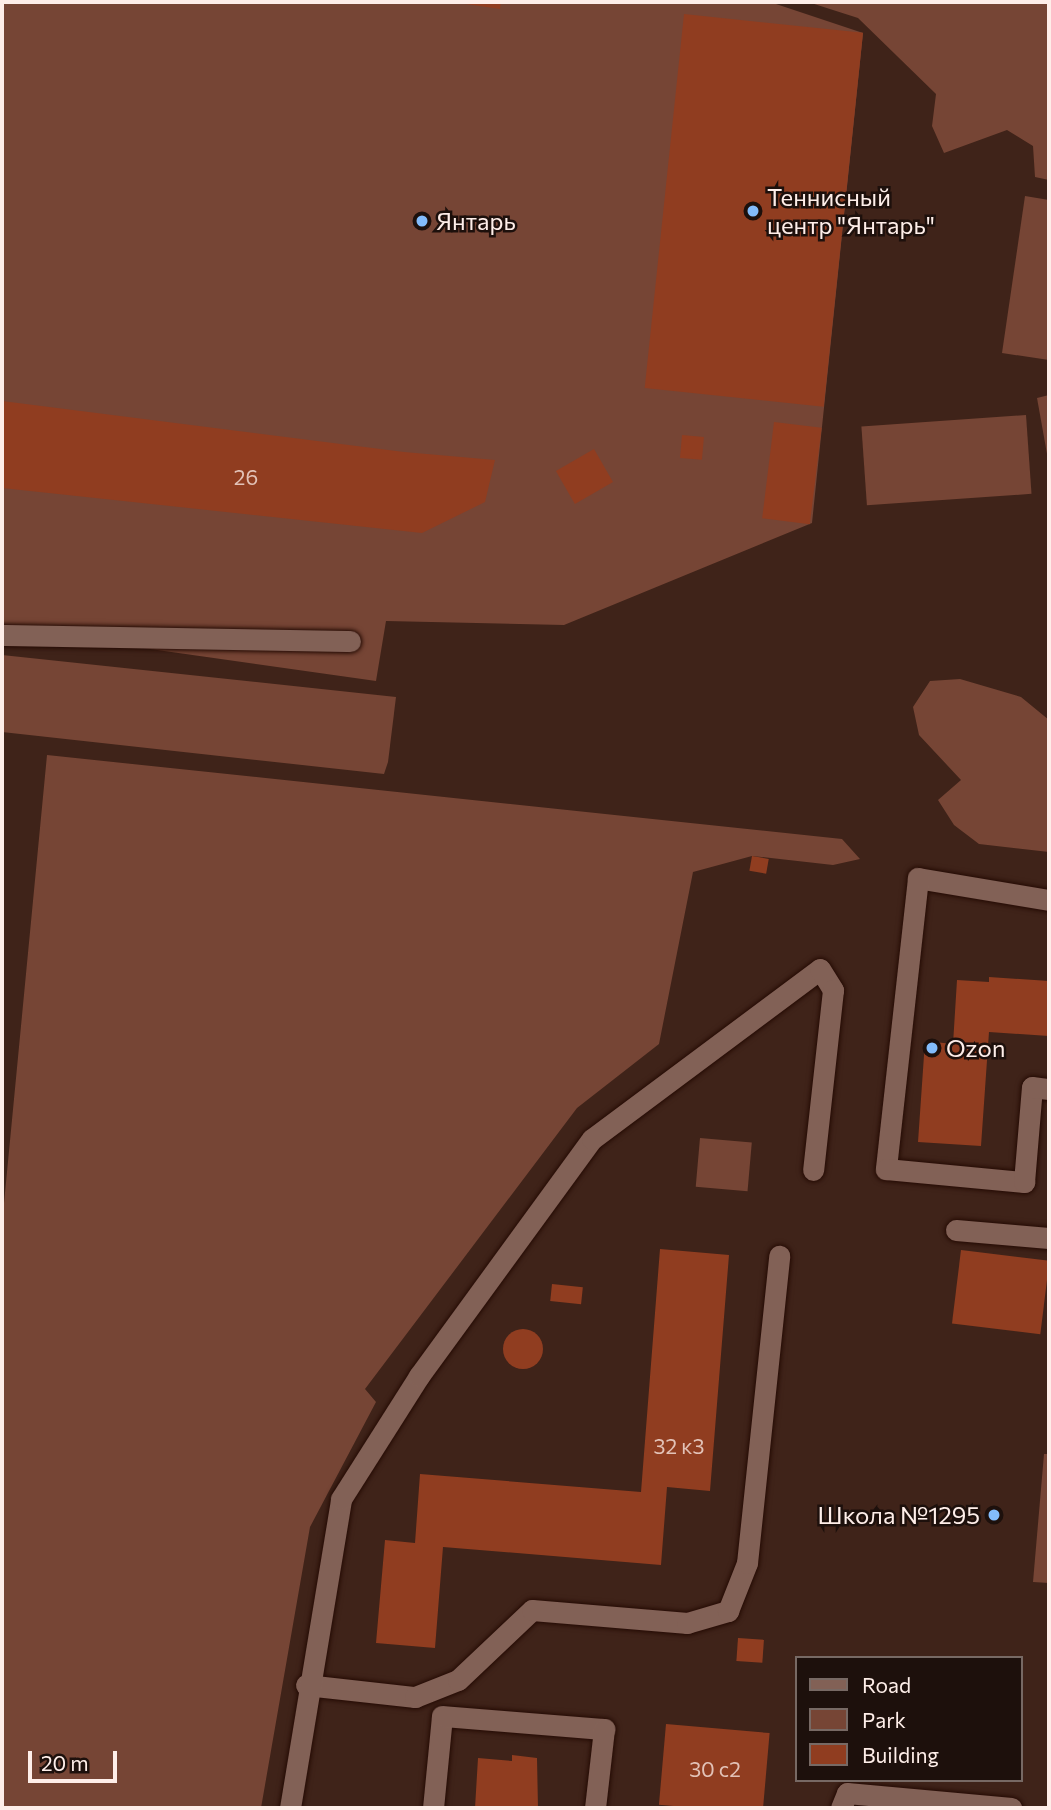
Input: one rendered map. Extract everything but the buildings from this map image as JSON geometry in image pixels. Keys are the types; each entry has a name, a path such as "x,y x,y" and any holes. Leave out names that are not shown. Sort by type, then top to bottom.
{"lane":[{"path":"2,635 350,641"},
{"path":"1049,900 918,878 886,1169 1024,1182 1032,1087 1049,1089"},
{"path":"290,1808 306,1685 341,1499 419,1377 592,1139 820,969 833,990 813,1170"},
{"path":"956,1230 1049,1238"},
{"path":"306,1685 415,1697 458,1681 532,1610 687,1623 728,1611 747,1563 779,1256"},
{"path":"433,1808 442,1716 604,1729 595,1808"},
{"path":"841,1808 847,1793 1011,1808"}],"green space":[{"name":"Янтарь","path":"2,2 770,2 863,33 812,523 564,625 386,621 376,681 2,628"},
{"path":"808,2 1049,2 1049,180 1035,177 1033,146 1007,130 944,153 932,126 936,94 858,18"},
{"path":"1025,196 1049,200 1049,360 1002,353"},
{"path":"1049,395 1049,465 1037,398"},
{"path":"1026,415 1032,494 867,505 861,427"},
{"path":"2,655 396,697 388,762 384,774 2,732"},
{"path":"960,679 1021,697 1049,720 1049,852 979,844 954,825 938,800 961,780 919,735 913,707 930,681"},
{"path":"47,755 842,839 860,859 833,865 752,856 693,872 659,1044 577,1108 365,1389 376,1402 310,1527 261,1808 2,1808 2,1224"},
{"path":"700,1138 752,1143 748,1191 696,1187"},
{"path":"1044,1454 1049,1454 1049,1583 1033,1582"}],"place":[{"name":"Теннисный центр \"Янтарь\"","path":"753,211"},
{"name":"Янтарь","path":"422,221"},
{"name":"Ozon","path":"932,1048"},
{"name":"Школа №1295","path":"994,1515"}]}
